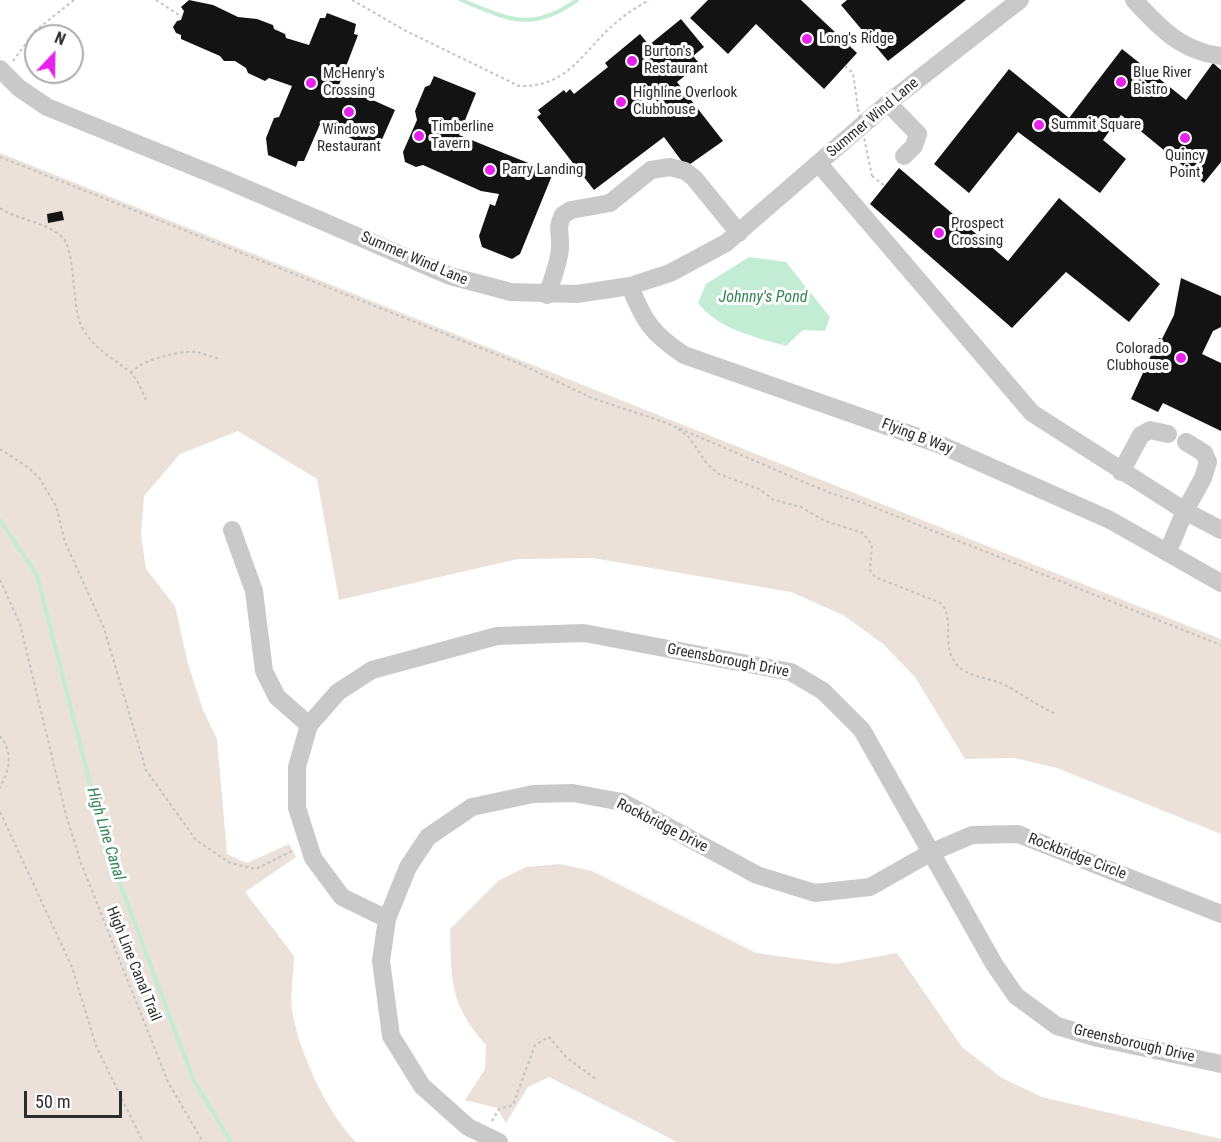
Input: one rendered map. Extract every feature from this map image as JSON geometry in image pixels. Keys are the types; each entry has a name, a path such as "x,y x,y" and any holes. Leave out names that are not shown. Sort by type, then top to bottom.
{"street":[{"name":"Summer Wind Lane","path":"5,67 19,88 47,107 224,179 450,276 479,286 547,295 577,294 630,286 670,273 702,258 739,233 888,103 1020,0"},
{"path":"1134,0 1174,40 1191,50 1221,56"},
{"path":"888,103 918,134 914,146 904,156"},
{"path":"819,164 1032,413 1120,472 1221,530"},
{"path":"547,295 558,259 560,246 558,229 563,215 571,210 610,203 651,170 670,167 685,171 704,188 739,233"},
{"name":"Flying B Way","path":"630,286 647,325 665,342 684,355 941,445 1061,496 1168,551 1221,583"},
{"path":"1120,472 1141,435 1150,430 1168,434"},
{"path":"1168,551 1185,511 1203,478 1208,462 1204,453 1186,442"},
{"path":"232,530 254,591 264,672 277,697 309,725"},
{"name":"Greensborough Drive","path":"387,919 342,897 313,858 297,808 297,767 309,725 338,692 372,670 497,636 584,633 791,672 823,691 862,730 994,964 1016,996 1057,1026 1098,1038 1221,1064"},
{"name":"Rockbridge Drive","path":"491,1138 468,1127 422,1086 391,1036 381,961 387,919 408,867 428,837 472,807 532,794 573,793 622,802 757,875 815,892 870,887 930,853"},
{"name":"Rockbridge Circle","path":"930,853 972,835 1018,834 1221,914"}],"path":[{"path":"5,67 35,31 74,0"},
{"path":"156,0 182,17"},
{"path":"352,0 406,31 519,86 538,87 564,74 586,55 616,22 650,0"},
{"path":"845,66 853,73 872,176 885,186"},
{"path":"0,157 518,363 592,398 673,425 830,493 863,503 1221,645"},
{"path":"0,208 21,220 51,229 62,238 71,254 73,297 82,327 103,353 131,373 147,400"},
{"path":"131,373 136,366 147,361 176,354 196,352 220,359"},
{"path":"673,425 689,437 707,464 718,474 759,489 774,500 801,507 825,521 863,533 872,545 870,570 875,577 941,603 947,610 950,651 957,665 971,675 1004,685 1056,714"},
{"path":"0,448 29,468 40,479 56,506 65,542 104,628 146,770 196,840 230,863 256,869 308,842"},
{"name":"High Line Canal Trail","path":"0,580 20,624 66,815 81,863 168,1082 203,1142"},
{"path":"0,735 9,747 9,760 0,788"},
{"path":"0,812 72,967 96,1046 143,1142"},
{"path":"491,1138 500,1109 513,1106 535,1045 549,1037 567,1058 596,1078"}],"shaded area":[{"path":"0,153 1221,639 1221,834 1057,768 1015,758 965,759 915,677 883,644 843,615 791,592 593,558 518,559 339,600 317,479 238,431 180,454 144,496 141,535 146,569 175,606 188,664 203,710 217,739 227,854 247,863 289,844 296,857 245,892 294,956 292,1009 302,1049 317,1084 335,1116 356,1142 0,1142"},
{"path":"560,864 592,871 756,953 836,964 897,953 962,1047 1002,1078 1042,1097 1221,1139 1221,1142 677,1142 549,1077 528,1087 506,1123 497,1108 465,1100 485,1069 486,1045 459,1004 451,964 450,929 498,881 526,867"}],"water":[{"name":"Johnny's Pond","path":"749,257 786,262 830,317 825,331 803,330 786,346 726,326 706,312 698,303 706,284"}],"building":[{"name":"McHenry's Crossing","path":"189,0 213,5 238,17 257,19 273,25 274,29 285,34 286,38 309,45 320,18 325,18 327,13 356,24 354,34 358,35 339,85 395,110 380,144 373,141 365,146 321,122 304,161 298,161 296,167 268,155 266,138 274,118 279,117 292,86 269,78 265,81 248,73 246,68 235,61 224,61 220,56 181,39 181,35 176,33 173,27 177,21 181,20 184,11 181,7"},
{"name":"Long's Ridge","path":"708,0 801,0 857,53 824,89 756,24 728,54 690,18"},
{"path":"847,0 966,0 888,61 841,5"},
{"name":"Highline Overlook Clubhouse","path":"681,19 704,47 693,56 700,64 677,82 723,141 686,167 664,137 594,190 537,117 541,114 538,110 564,90 566,93 570,89 574,94 608,67 605,63 640,34 649,45"},
{"path":"1122,49 1186,100 1213,63 1221,70 1221,162 1204,183 1121,115 1103,140 1126,159 1100,193 1018,132 969,193 934,164 1009,69 1069,118"},
{"name":"Parry Landing","path":"434,76 476,93 459,135 553,173 520,254 512,259 482,247 479,236 490,204 495,206 499,194 481,191 423,165 416,167 405,162 403,152 417,120 415,111 425,87 430,85"},
{"name":"Prospect Crossing","path":"899,168 1008,261 1059,198 1160,284 1129,322 1066,272 1012,328 870,204"},
{"path":"62,211 64,220 48,223 47,214"},
{"name":"Colorado Clubhouse","path":"1181,278 1221,296 1221,327 1213,331 1202,354 1221,363 1221,431 1163,403 1158,412 1131,399 1159,338 1162,339 1174,315"}],"waterway":[{"name":"High Line Canal","path":"461,0 492,13 519,20 546,17 577,0"},
{"name":"High Line Canal","path":"0,520 37,575 105,843 193,1079 231,1142"}],"place":[{"name":"Long's Ridge","path":"807,39"},
{"name":"Burton's Restaurant","path":"632,61"},
{"name":"Blue River Bistro","path":"1121,82"},
{"name":"McHenry's Crossing","path":"311,83"},
{"name":"Highline Overlook Clubhouse","path":"621,102"},
{"name":"Windows Restaurant","path":"349,112"},
{"name":"Summit Square","path":"1039,125"},
{"name":"Timberline Tavern","path":"419,136"},
{"name":"Quincy Point","path":"1185,138"},
{"name":"Parry Landing","path":"490,170"},
{"name":"Prospect Crossing","path":"939,233"},
{"name":"Colorado Clubhouse","path":"1181,358"}]}
